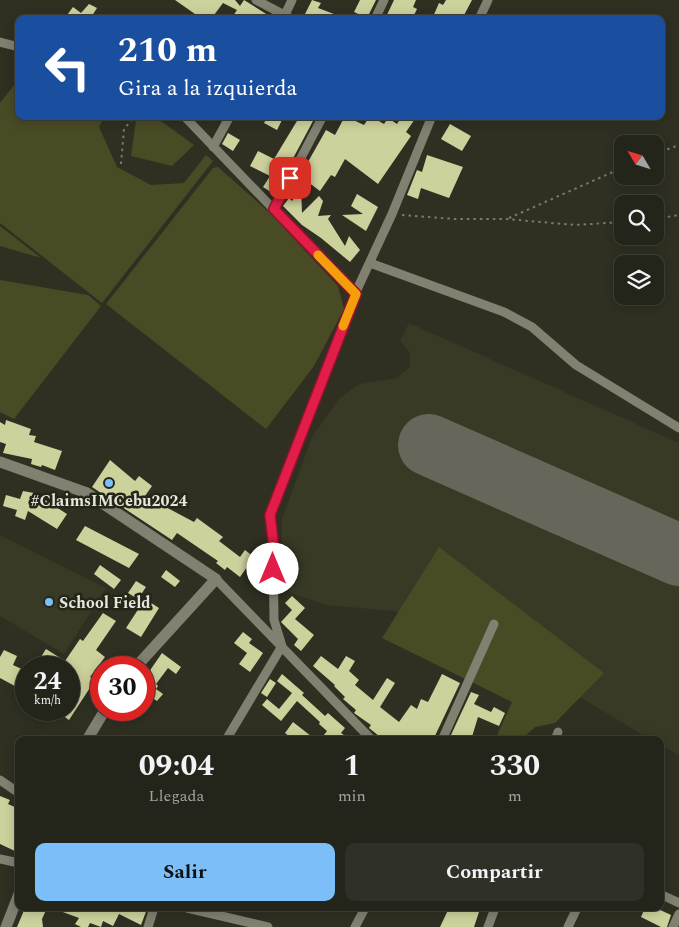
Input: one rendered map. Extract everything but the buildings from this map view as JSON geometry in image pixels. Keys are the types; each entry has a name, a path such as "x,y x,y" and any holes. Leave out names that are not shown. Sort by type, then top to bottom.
{"street":[{"path":"256,0 282,15"},
{"path":"288,15 292,0"},
{"path":"377,15 384,0"},
{"path":"481,15 488,0"},
{"path":"0,42 15,46"},
{"path":"188,120 356,294"},
{"path":"213,146 228,120"},
{"path":"274,209 322,120"},
{"path":"228,736 282,646 274,620 273,540 270,515 356,294 392,214 430,120"},
{"path":"370,263 504,312 532,327 576,365 679,428"},
{"path":"0,462 87,493 216,579 368,736"},
{"path":"146,656 216,579"},
{"path":"444,736 494,624"},
{"path":"89,736 98,721"},
{"path":"0,780 15,790"},
{"path":"0,859 15,863"},
{"path":"664,896 679,903"},
{"path":"6,927 15,904"},
{"path":"148,927 153,911"},
{"path":"200,911 268,927"},
{"path":"356,927 364,911"},
{"path":"488,927 494,911"},
{"path":"568,927 576,911"},
{"path":"673,927 679,914"}],"path":[{"path":"121,164 124,128 131,120"},
{"path":"664,151 679,145"},
{"path":"506,219 614,172"},
{"path":"392,214 455,219 506,219 575,225 614,223"},
{"path":"664,218 679,215"}],"shaded area":[{"path":"409,323 679,443 679,755 664,747 664,736 644,736 476,634 416,613 326,605 289,592 281,563 282,519 312,437 338,400 359,384 397,378 410,367 410,353 400,341"},
{"name":"School Field","path":"0,535 106,588 64,654 0,616"}],"green space":[{"path":"15,84 15,120 103,120 99,127 117,167 151,185 184,183 206,155 213,161 102,303 0,223 0,103"},
{"path":"136,120 160,120 194,145 172,166 131,156"},
{"path":"218,167 271,214 338,286 344,309 314,366 266,429 106,304 213,168"},
{"path":"0,226 41,258 0,246"},
{"path":"0,280 88,295 101,306 14,419 0,412"},
{"path":"439,547 604,673 555,723 535,727 525,736 497,736 512,702 382,638"}],"runway":[{"path":"429,445 679,555"}],"slow traffic":[{"path":"318,255 356,294 343,326"}],"place":[{"name":"#ClaimsIMCebu2024","path":"109,483"},
{"name":"School Field","path":"49,602"}],"route":[{"path":"273,569 273,540 270,515 356,294 274,209 290,178"}]}
